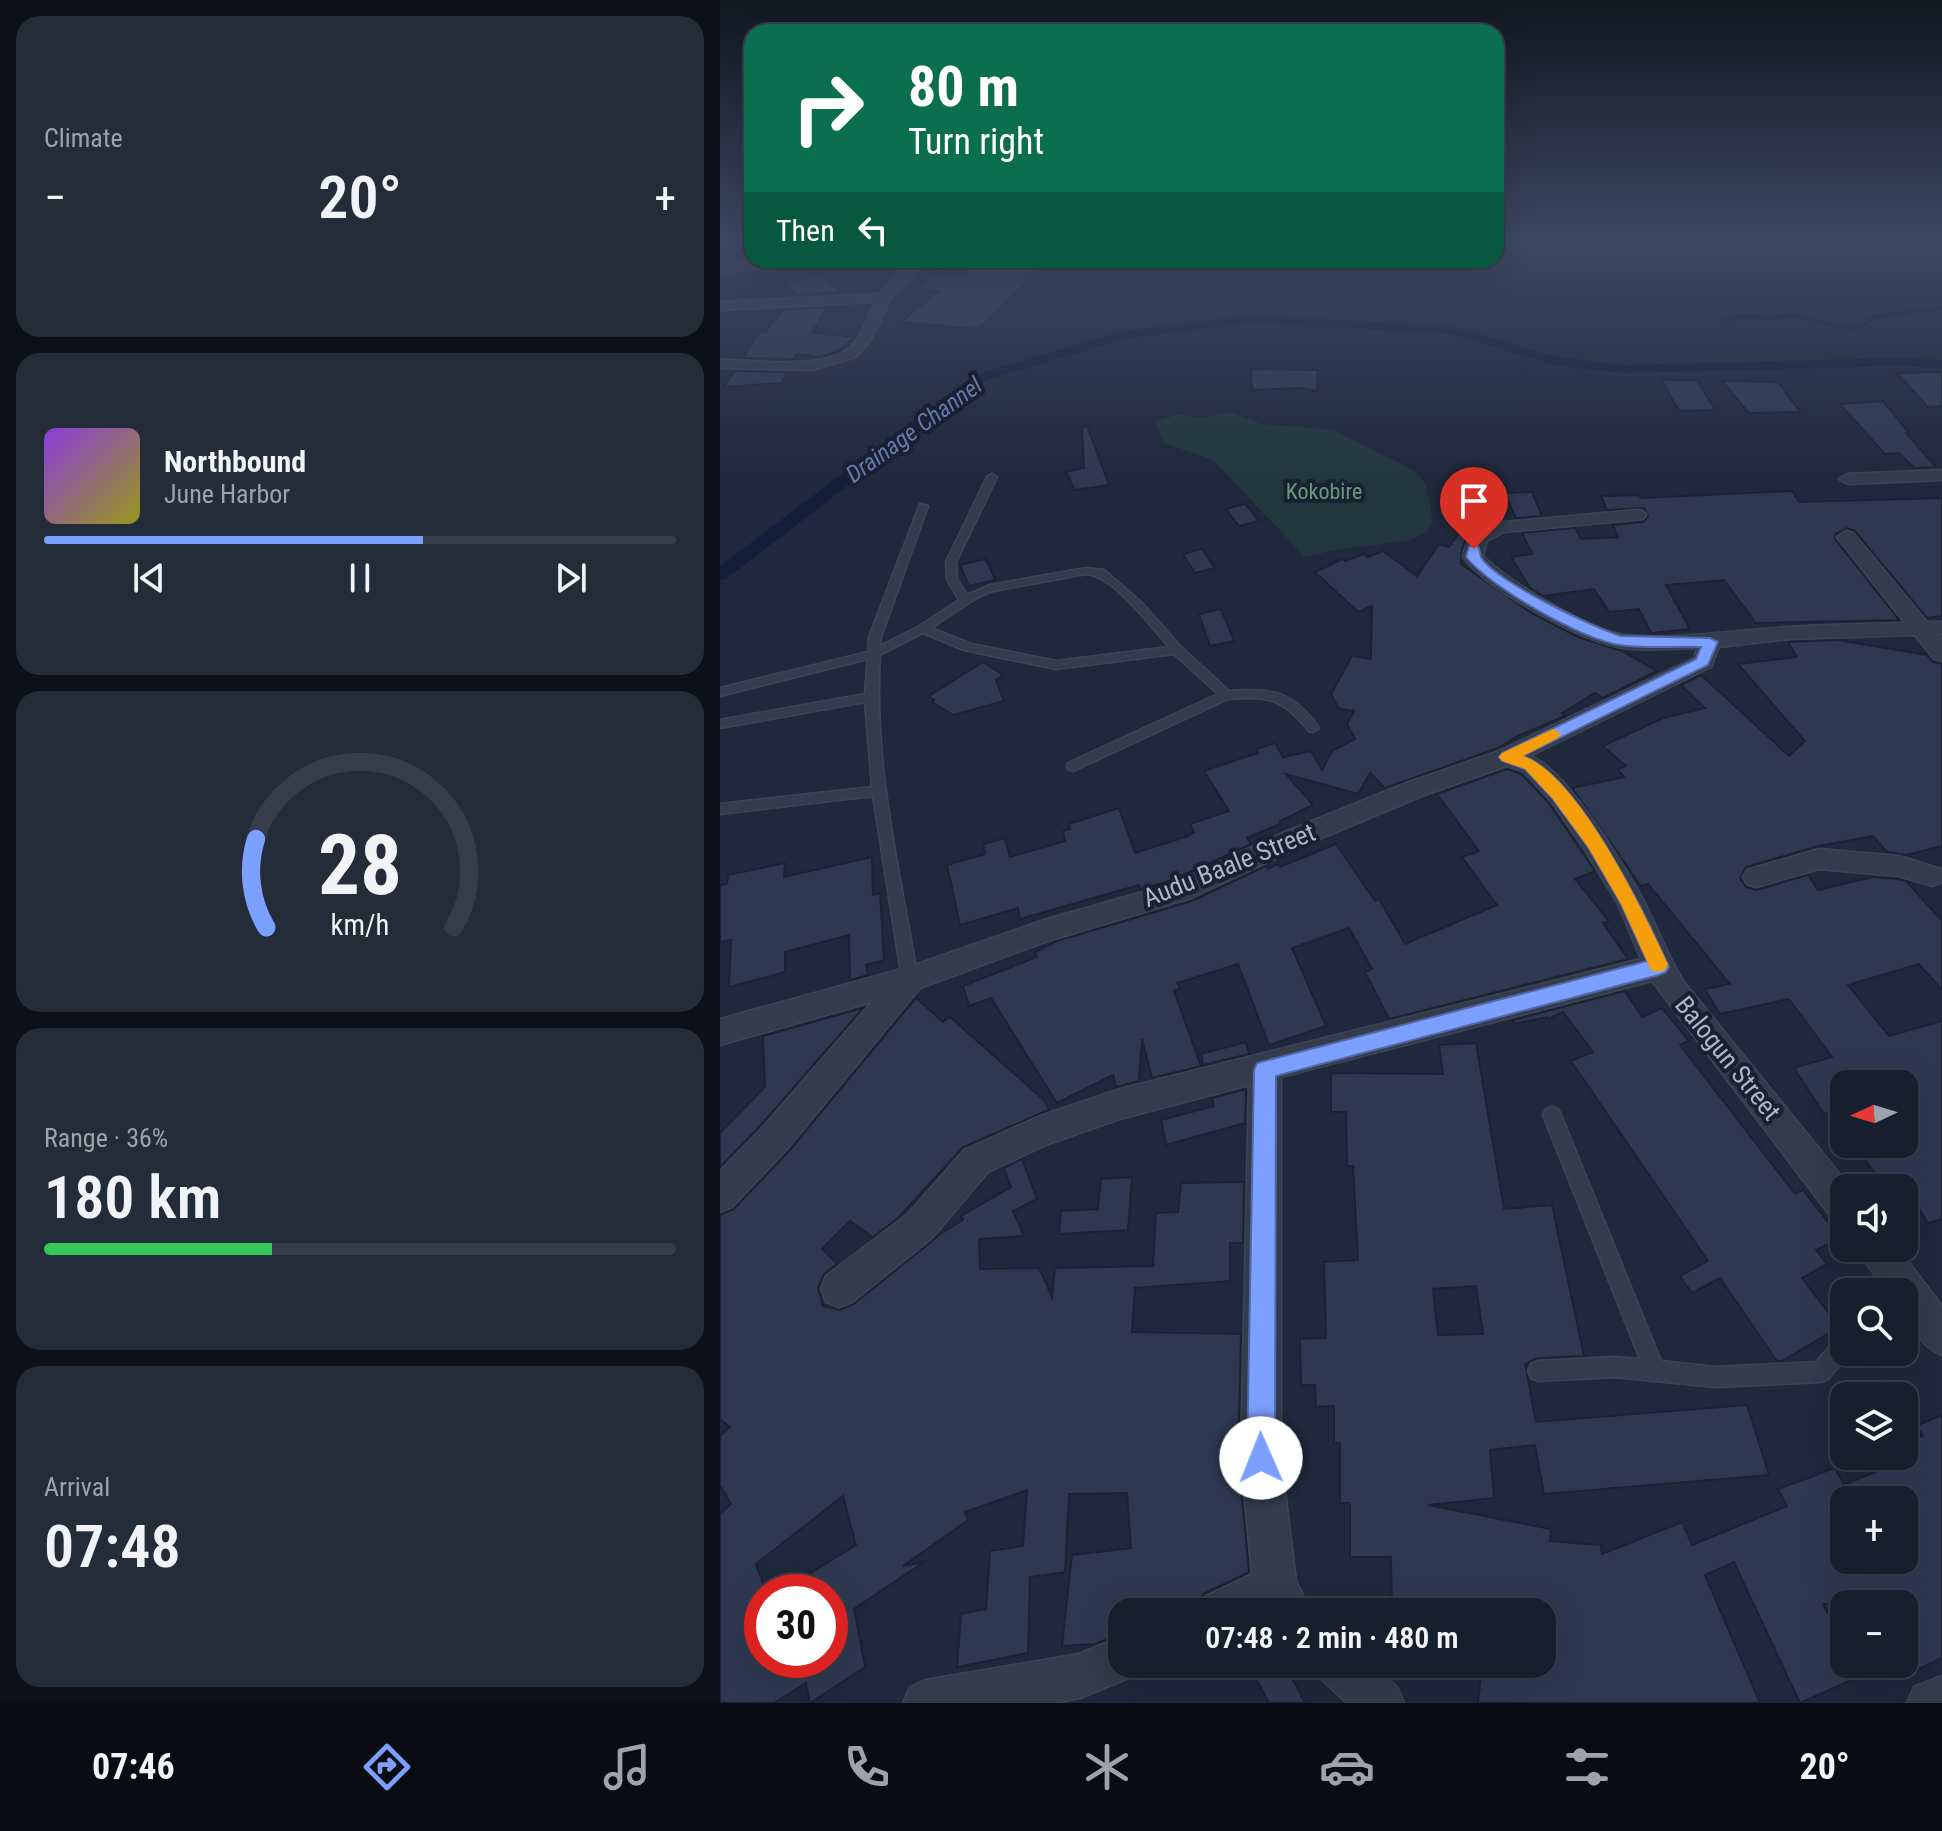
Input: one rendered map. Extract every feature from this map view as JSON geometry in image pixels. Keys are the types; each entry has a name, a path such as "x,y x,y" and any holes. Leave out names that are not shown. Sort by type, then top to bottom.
{"street":[{"path":"720,364 812,366 837,360 859,348 873,319"},
{"path":"1848,479 1942,475"},
{"path":"1637,515 1501,527 1480,536 1474,543 1473,557 1491,575 1572,622 1620,641 1710,642 1788,633 1942,628"},
{"path":"1846,537 1942,654"},
{"name":"Audu Baale Street","path":"720,1032 910,979 1044,931 1181,891 1291,840 1418,788 1507,757 1703,662 1710,642"},
{"name":"Balogun Street","path":"1507,757 1531,765 1559,794 1630,901 1659,967 1674,991 1830,1188"},
{"path":"1756,877 1819,859 1899,866 1939,879"},
{"path":"839,1289 920,1226 976,1161 1079,1115 1659,967"},
{"path":"720,1195 775,1138 910,979"},
{"path":"1265,1070 1261,1458 1282,1598"},
{"path":"1918,1311 1942,1336"},
{"path":"926,1703 1080,1676 1108,1664"},
{"path":"1353,1678 1381,1703"},
{"path":"1930,1703 1942,1699"}],"lane":[{"path":"965,601 952,579 951,562 992,477"},
{"path":"910,979 879,791 871,697 875,637 923,506"},
{"path":"720,692 873,654 990,588 1086,571 1100,572 1138,605 1177,650 1226,695"},
{"path":"922,629 968,647 1056,665 1177,650"},
{"path":"1073,766 1226,695 1255,692 1280,696 1292,703 1313,728"},
{"path":"720,724 871,697"},
{"path":"720,809 879,791"},
{"path":"1552,1115 1655,1371"},
{"path":"1538,1371 1615,1367 1716,1377 1821,1372 1830,1361"}],"green space":[{"name":"Kokobire","path":"1232,413 1261,424 1333,430 1400,463 1416,472 1426,485 1433,524 1425,533 1411,540 1305,557 1213,460 1164,443 1156,422 1178,414 1202,418"}],"building":[{"path":"775,319 820,319 812,333 855,337 840,350 820,357 796,354 794,359 743,358 758,333 765,333"},
{"path":"904,319 988,319 978,329 901,322"},
{"path":"1251,369 1318,370 1317,391 1301,388 1252,390"},
{"path":"734,371 787,372 782,383 724,387"},
{"path":"1942,372 1942,406 1928,407 1897,373"},
{"path":"1662,380 1697,380 1715,410 1679,411"},
{"path":"1722,381 1778,382 1800,412 1749,413"},
{"path":"1883,401 1936,467 1914,468 1899,453 1885,454 1840,404"},
{"path":"1087,426 1109,485 1075,490 1066,472 1084,468 1082,427"},
{"path":"1792,491 1799,502 1942,498 1942,616 1927,618 1855,531 1847,528 1835,534 1835,539 1899,620 1756,623 1724,580 1666,585 1690,629 1651,633 1639,609 1609,612 1594,589 1543,596 1530,588 1511,557 1532,554 1522,533 1575,528 1581,539 1618,537 1613,525 1643,522 1648,517 1644,508 1607,510 1601,496 1639,495 1641,498"},
{"path":"1532,492 1542,516 1516,518 1506,497 1491,521 1467,537 1461,564 1533,614 1578,637 1622,651 1657,671 1603,698 1595,693 1562,713 1565,716 1498,748 1385,788 1370,773 1358,794 1286,774 1313,805 1247,838 1251,844 1173,880 1141,889 1139,885 1020,919 1018,908 960,925 947,865 985,854 983,844 1005,838 1010,857 1065,841 1063,831 1070,829 1069,824 1119,808 1135,853 1188,836 1194,832 1190,824 1229,811 1204,771 1258,753 1256,749 1275,743 1283,757 1311,751 1322,770 1332,751 1355,739 1347,724 1354,711 1339,709 1331,694 1352,656 1371,659 1372,606 1358,612 1315,572 1342,559 1345,561 1364,554 1368,557 1383,551 1417,576 1439,544 1449,547 1474,512 1468,494"},
{"path":"1245,504 1259,521 1239,526 1226,509"},
{"path":"1202,549 1215,568 1195,573 1183,554"},
{"path":"986,559 995,580 969,586 960,565"},
{"path":"1221,609 1234,641 1210,646 1199,614"},
{"path":"1837,640 1927,655 1933,662 1942,664 1942,846 1907,855 1887,852 1873,836 1818,846 1746,867 1740,878 1746,887 1757,890 1808,875 1818,890 1872,877 1898,879 1906,881 1942,921 1942,990 1919,964 1848,985 1889,1036 1942,1021 1942,1219 1928,1223 1918,1207 1918,1174 1875,1174 1864,1158 1918,1158 1918,1070 1830,1070 1830,1112 1824,1114 1794,1068 1832,1057 1789,999 1720,1014 1705,989 1730,984 1648,884 1641,886 1572,788 1624,777 1618,769 1626,766 1603,746 1663,718 1705,708 1681,685 1701,675 1789,756 1805,741 1738,664 1797,657 1788,642"},
{"path":"983,662 1003,675 996,680 1004,701 953,715 932,702 934,700 929,696"},
{"path":"1507,769 1521,774 1548,802 1595,871 1575,879 1609,921 1603,923 1628,959 1389,1019 1365,972 1372,969 1349,928 1292,948 1326,1026 1269,1045 1238,964 1177,983 1180,988 1174,991 1201,1066 1152,1078 1142,1039 1139,1081 1116,1087 1113,1075 1057,1103 991,998 969,1006 963,986 1037,957 1035,952 1057,941 1192,901 1266,866 1268,869 1278,864 1280,867 1336,844 1375,901 1379,899 1405,944 1497,905 1462,857 1479,851 1437,794"},
{"path":"872,857 873,895 880,893 884,960 866,965 868,975 850,980 849,935 785,952 785,972 729,987 731,940 720,942 720,885 727,884 728,875 785,863 784,877"},
{"path":"1625,991 1642,1017 1662,1008 1689,1041 1680,1045 1795,1194 1803,1190 1830,1225 1830,1243 1816,1250 1827,1264 1802,1278 1830,1315 1830,1332 1777,1361 1720,1278 1692,1293 1680,1276 1708,1261 1571,1061 1593,1052 1563,1012 1548,1019 1515,1024 1513,1020"},
{"path":"916,998 943,1022 950,1017 1045,1101 1049,1110 963,1147 898,1218 873,1237 850,1221 822,1249 837,1264 824,1274 818,1288 823,1306 840,1310 854,1304 939,1235 963,1220 961,1216 1011,1187 1004,1168 1022,1159 1037,1199 1013,1211 1024,1236 979,1239 980,1269 1039,1268 1052,1297 1055,1268 1153,1266 1156,1213 1178,1212 1181,1183 1244,1182 1243,1243 1230,1243 1230,1281 1135,1288 1132,1332 1241,1334 1238,1458 1249,1572 1203,1594 1201,1598 1108,1598 1108,1639 1095,1644 1062,1646 1072,1555 1131,1548 1127,1493 1069,1494 1065,1572 1030,1577 1028,1653 957,1667 961,1614 986,1609 990,1551 1023,1546 1027,1490 965,1512 968,1520 903,1566 924,1562 854,1609 865,1667 810,1703 806,1683 774,1703 720,1703 720,1514 731,1504 720,1485 720,1436 730,1427 720,1419 720,1215 734,1209 789,1151"},
{"path":"863,1008 720,1167 720,1133 765,1087 763,1036"},
{"path":"1246,1042 1249,1054 1203,1065 1201,1054"},
{"path":"1476,1043 1504,1209 1552,1205 1584,1356 1538,1358 1525,1364 1536,1422 1747,1405 1769,1475 1544,1494 1535,1445 1490,1450 1494,1498 1428,1505 1551,1529 1550,1541 1601,1545 1602,1554 1682,1522 1692,1545 1787,1506 1778,1489 1830,1470 1836,1470 1844,1485 1880,1470 1918,1470 1918,1438 1923,1436 1918,1426 1942,1415 1942,1658 1918,1669 1918,1590 1830,1590 1830,1604 1823,1604 1830,1618 1830,1678 1856,1678 1800,1703 1734,1562 1705,1575 1760,1703 1478,1703 1481,1678 1556,1678 1556,1598 1392,1598 1391,1557 1350,1557 1350,1503 1340,1503 1340,1443 1334,1443 1334,1406 1316,1407 1315,1385 1301,1385 1300,1339 1326,1338 1324,1262 1358,1260 1353,1166 1347,1166 1346,1112 1331,1112 1331,1073 1443,1074 1439,1045","holes":["1476,1286 1483,1334 1438,1335 1433,1289"]},
{"path":"1246,1089 1245,1123 1166,1145 1161,1120 1214,1106 1212,1098"},
{"path":"1132,1177 1128,1230 1059,1234 1061,1211 1098,1209 1101,1179"},
{"path":"1256,1678 1292,1678 1305,1703 1269,1703"}],"waterway":[{"name":"Drainage Channel","path":"720,575 979,378 1123,335 1245,319"},
{"name":"Drainage Channel","path":"1258,319 1452,330 1554,361 1625,369 1898,362 1942,364"},
{"path":"1812,319 1846,328 1856,328 1871,319"}],"slow traffic":[{"path":"1553,734 1507,757 1531,765 1559,794 1630,901 1658,964"}],"route":[{"path":"1261,1458 1265,1070 1659,967 1630,901 1559,794 1531,765 1507,757 1703,662 1710,642 1620,641 1605,636 1572,622 1491,575 1473,557 1474,549"}]}
